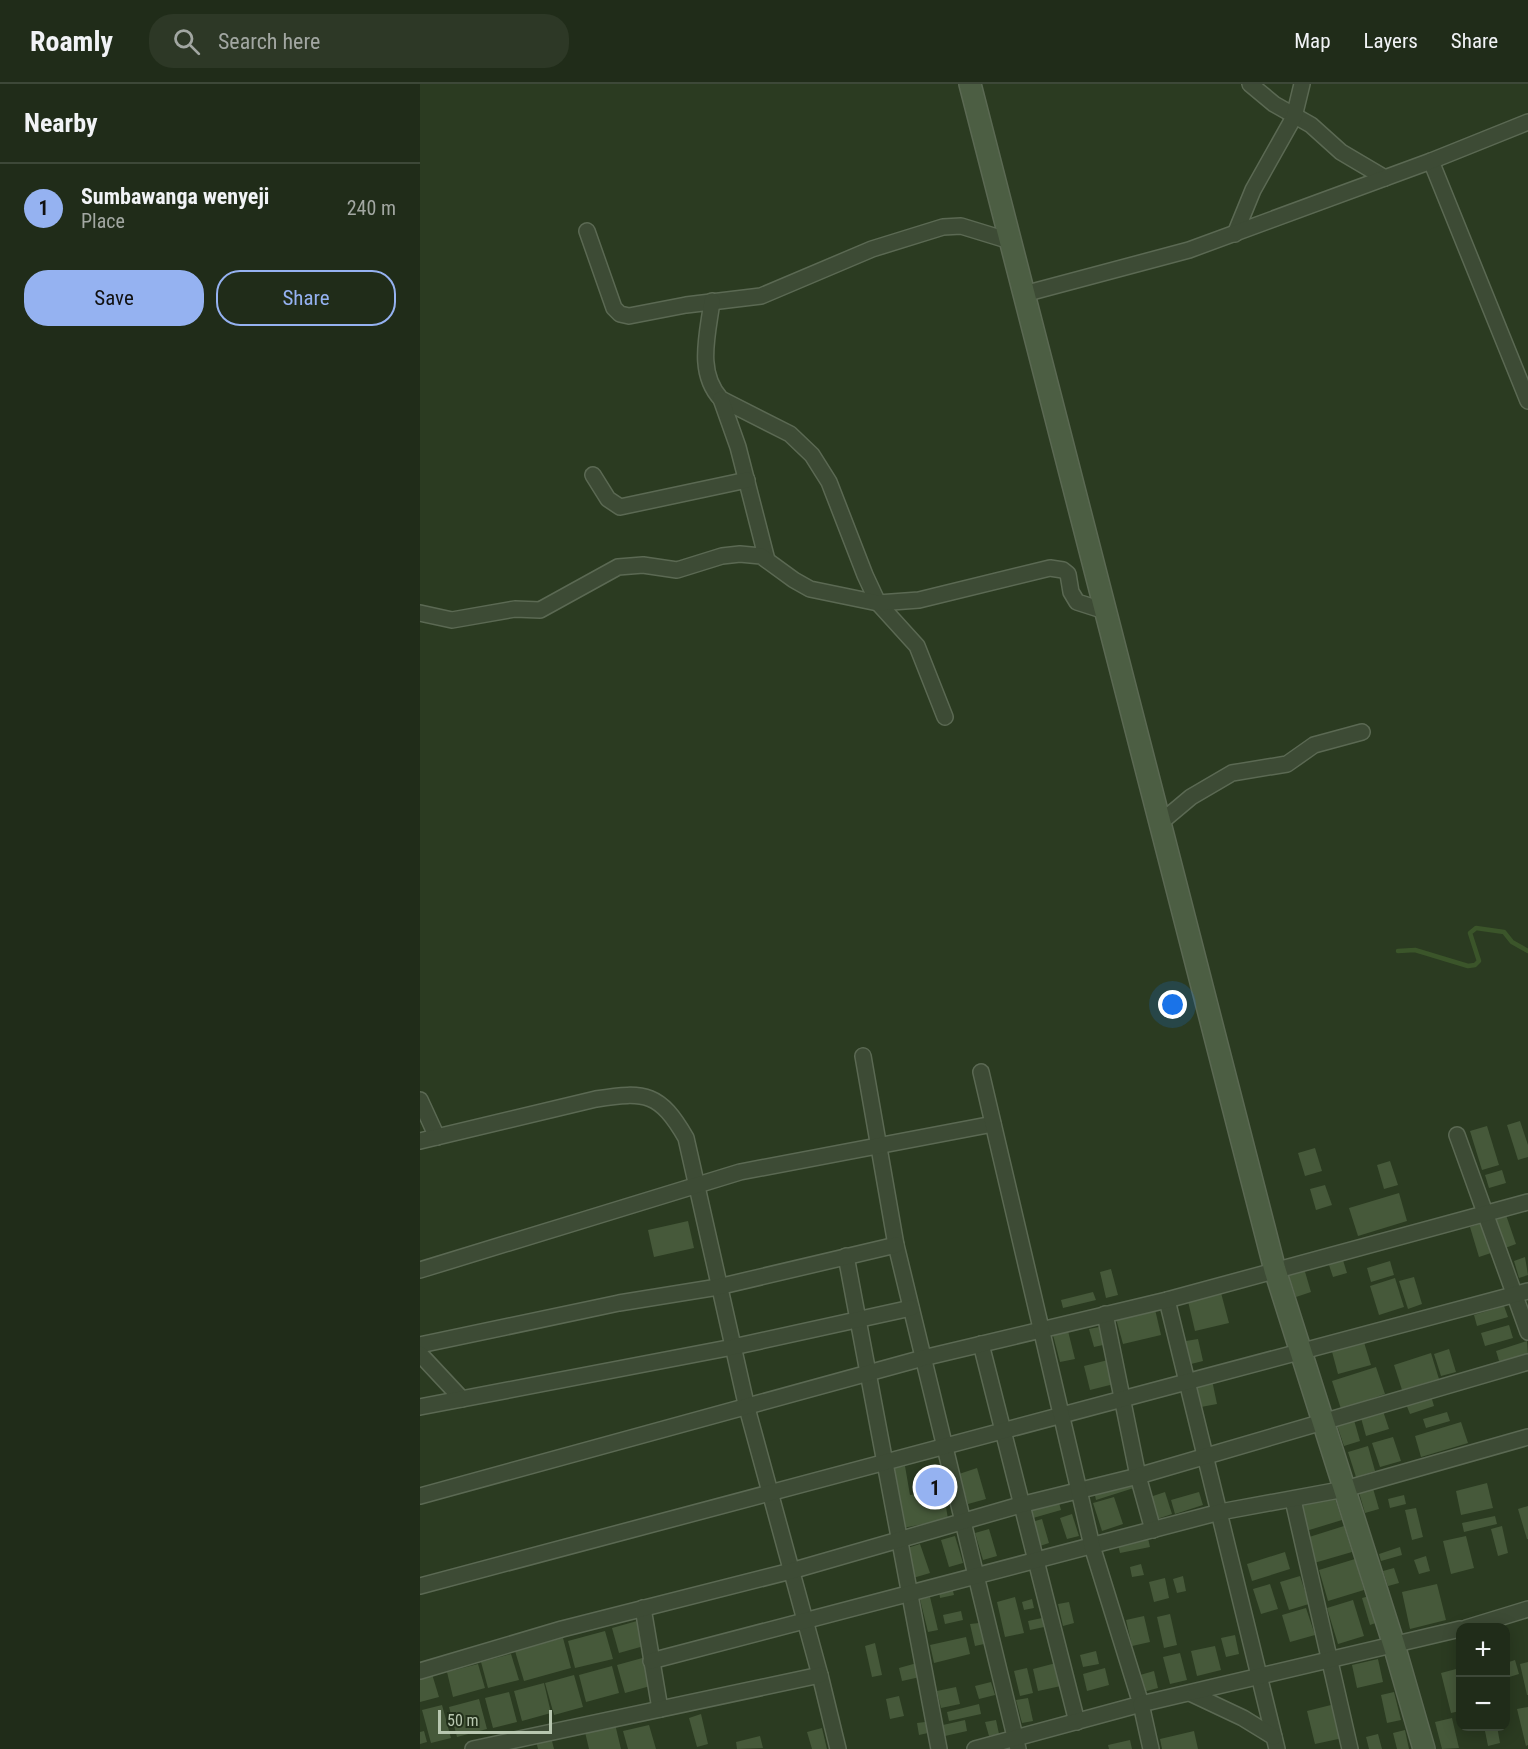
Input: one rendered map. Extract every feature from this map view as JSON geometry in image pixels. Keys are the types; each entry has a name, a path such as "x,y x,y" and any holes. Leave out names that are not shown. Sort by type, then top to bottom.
{"street":[{"path":"970,84 1275,1270 1321,1423 1345,1489 1394,1645 1424,1749"},
{"path":"1250,84 1274,104 1311,125 1341,152 1385,178"},
{"path":"1235,234 1253,190 1294,117 1302,84"},
{"path":"1023,294 1129,268 1235,234 1528,122"},
{"path":"1431,161 1525,383 1528,400"},
{"path":"587,231 608,294 620,314 644,315 712,301 761,296 847,259 943,227 961,226 1010,241"},
{"path":"712,301 705,361 714,391 721,399 790,434 812,455 829,482 878,603 917,646 945,717"},
{"path":"721,399 747,480 767,560"},
{"path":"593,475 608,499 620,507 747,480"},
{"path":"420,613 452,620 515,609 540,610 618,567 643,565 677,570 722,556 740,554 761,556 794,580 810,588 878,603 901,603 1026,573 1057,568 1068,574 1071,592 1077,602 1105,611"},
{"path":"1160,823 1191,797 1232,773 1287,764 1314,745 1362,732"},
{"path":"863,1056 896,1245 944,1446 978,1575 1017,1744"},
{"path":"981,1072 1092,1546 1141,1704 1151,1749"},
{"path":"420,1141 596,1099 622,1095 649,1097 670,1110 686,1138 747,1408 838,1749"},
{"path":"420,1100 436,1137"},
{"path":"420,1270 616,1212 695,1185 780,1164 993,1125"},
{"path":"1457,1135 1487,1214 1521,1293 1528,1332"},
{"path":"420,1496 923,1358 1167,1300 1528,1202"},
{"path":"420,1345 554,1319 619,1303 718,1287 896,1245"},
{"path":"846,1256 856,1321 886,1462 939,1749"},
{"path":"420,1586 1521,1293"},
{"path":"1167,1300 1275,1743"},
{"path":"420,1407 733,1347 911,1308"},
{"path":"1106,1314 1138,1476 1153,1530"},
{"path":"981,1344 1020,1505 1077,1722"},
{"path":"420,1354 462,1399"},
{"path":"420,1671 643,1608 899,1542 1020,1505 1138,1476 1528,1362"},
{"path":"651,1661 804,1619 1220,1512 1345,1489 1528,1437"},
{"path":"1293,1500 1350,1749"},
{"path":"643,1608 660,1709"},
{"path":"1482,1623 1528,1609"},
{"path":"975,1749 1017,1744 1077,1722 1141,1704 1456,1630"},
{"path":"473,1749 820,1675"},
{"path":"1190,1693 1243,1718 1275,1743"}],"building":[{"path":"1520,1121 1528,1145 1528,1157 1518,1160 1507,1125"},
{"path":"1487,1126 1499,1165 1482,1170 1470,1131"},
{"path":"1315,1148 1322,1171 1305,1176 1298,1153"},
{"path":"1390,1161 1398,1185 1384,1189 1377,1165"},
{"path":"1502,1170 1506,1183 1489,1188 1485,1175"},
{"path":"1325,1185 1332,1205 1316,1210 1310,1189"},
{"path":"1399,1193 1407,1221 1358,1236 1349,1208"},
{"path":"1506,1215 1516,1244 1505,1248 1496,1218"},
{"path":"688,1221 694,1248 654,1257 648,1230"},
{"path":"1482,1223 1491,1253 1479,1257 1470,1227"},
{"path":"1342,1257 1347,1273 1333,1277 1328,1262"},
{"path":"1525,1257 1528,1275 1519,1278 1514,1261"},
{"path":"1390,1261 1394,1275 1371,1282 1367,1268"},
{"path":"1303,1265 1311,1292 1296,1297 1287,1270"},
{"path":"1111,1269 1118,1295 1106,1298 1100,1272"},
{"path":"1414,1277 1422,1304 1408,1309 1399,1281"},
{"path":"1395,1278 1404,1307 1379,1315 1370,1286"},
{"path":"1220,1289 1229,1323 1195,1331 1187,1297"},
{"path":"1093,1292 1096,1300 1063,1308 1061,1300"},
{"path":"1154,1305 1161,1335 1123,1344 1115,1315"},
{"path":"1504,1306 1508,1317 1477,1326 1474,1315"},
{"path":"1509,1325 1513,1338 1485,1346 1481,1333"},
{"path":"1099,1327 1103,1345 1094,1347 1089,1329"},
{"path":"1068,1331 1075,1359 1060,1362 1053,1335"},
{"path":"1198,1339 1203,1361 1191,1364 1186,1341"},
{"path":"1363,1339 1371,1365 1338,1374 1331,1348"},
{"path":"1527,1341 1528,1355 1500,1364 1496,1351"},
{"path":"1449,1349 1456,1372 1441,1376 1434,1354"},
{"path":"1431,1353 1439,1379 1402,1390 1394,1365"},
{"path":"1108,1360 1114,1384 1090,1390 1084,1366"},
{"path":"1376,1367 1385,1394 1341,1409 1332,1381"},
{"path":"1212,1380 1217,1404 1201,1407 1196,1383"},
{"path":"1431,1396 1434,1406 1410,1414 1406,1404"},
{"path":"1383,1411 1389,1429 1366,1436 1361,1418"},
{"path":"1447,1412 1450,1421 1426,1428 1423,1419"},
{"path":"1354,1420 1360,1441 1344,1446 1337,1425"},
{"path":"1461,1422 1468,1443 1421,1457 1415,1436"},
{"path":"1393,1437 1401,1461 1380,1467 1372,1443"},
{"path":"1368,1446 1375,1471 1356,1477 1348,1452"},
{"path":"905,1466 910,1495 943,1489 948,1519 903,1528 892,1468"},
{"path":"977,1468 986,1499 968,1504 959,1474"},
{"path":"1134,1478 1137,1487 1096,1500 1094,1491"},
{"path":"1487,1483 1493,1508 1461,1515 1456,1491"},
{"path":"1372,1485 1379,1509 1365,1513 1358,1489"},
{"path":"1165,1492 1172,1514 1157,1519 1150,1497"},
{"path":"1199,1492 1203,1505 1175,1514 1171,1500"},
{"path":"1404,1495 1406,1504 1390,1508 1388,1499"},
{"path":"1334,1496 1342,1520 1306,1531 1299,1507"},
{"path":"1114,1497 1123,1524 1102,1531 1093,1503"},
{"path":"1058,1499 1061,1510 1033,1518 1030,1508"},
{"path":"1528,1506 1528,1539 1527,1539 1518,1509"},
{"path":"1416,1508 1423,1537 1412,1540 1405,1510"},
{"path":"1072,1514 1079,1536 1067,1539 1060,1518"},
{"path":"1495,1516 1497,1524 1464,1532 1462,1523"},
{"path":"1042,1519 1049,1543 1040,1546 1032,1522"},
{"path":"1344,1526 1352,1552 1314,1563 1306,1538"},
{"path":"1502,1526 1508,1553 1498,1556 1491,1529"},
{"path":"989,1529 997,1556 983,1560 975,1533"},
{"path":"955,1536 963,1563 949,1567 941,1540"},
{"path":"1466,1536 1474,1568 1451,1574 1443,1541"},
{"path":"1148,1538 1150,1547 1120,1553 1118,1545"},
{"path":"920,1544 930,1573 913,1578 904,1549"},
{"path":"1400,1547 1402,1555 1381,1561 1379,1554"},
{"path":"1285,1552 1290,1569 1252,1581 1247,1564"},
{"path":"1426,1556 1430,1571 1419,1574 1414,1560"},
{"path":"1355,1559 1364,1590 1328,1601 1319,1570"},
{"path":"1141,1564 1144,1575 1132,1577 1130,1567"},
{"path":"1394,1568 1399,1583 1388,1586 1383,1571"},
{"path":"1183,1576 1186,1591 1177,1593 1173,1579"},
{"path":"1300,1576 1309,1604 1289,1610 1280,1582"},
{"path":"1165,1578 1169,1598 1154,1602 1149,1582"},
{"path":"1270,1584 1278,1609 1261,1614 1253,1589"},
{"path":"1437,1584 1446,1620 1410,1629 1402,1592"},
{"path":"952,1587 954,1595 940,1598 939,1591"},
{"path":"1373,1595 1381,1621 1370,1625 1362,1598"},
{"path":"930,1597 938,1630 928,1632 920,1599"},
{"path":"1015,1597 1024,1633 1005,1637 997,1602"},
{"path":"1032,1599 1034,1608 1024,1610 1022,1602"},
{"path":"1353,1600 1364,1636 1338,1644 1327,1608"},
{"path":"1069,1602 1074,1623 1063,1626 1058,1604"},
{"path":"1306,1608 1315,1635 1290,1642 1282,1615"},
{"path":"961,1611 963,1620 945,1624 943,1615"},
{"path":"1170,1614 1177,1645 1164,1648 1157,1617"},
{"path":"1144,1616 1150,1642 1132,1646 1126,1620"},
{"path":"1042,1618 1044,1627 1030,1630 1028,1621"},
{"path":"637,1621 644,1646 619,1653 612,1628"},
{"path":"979,1623 984,1644 975,1646 970,1624"},
{"path":"605,1631 613,1659 575,1668 568,1641"},
{"path":"1235,1635 1239,1654 1226,1657 1221,1638"},
{"path":"966,1637 970,1654 934,1663 930,1645"},
{"path":"563,1638 571,1668 524,1681 515,1651"},
{"path":"875,1643 882,1675 872,1677 865,1646"},
{"path":"1215,1646 1221,1670 1197,1676 1191,1651"},
{"path":"1096,1651 1099,1664 1083,1667 1080,1655"},
{"path":"1180,1653 1187,1680 1170,1684 1163,1657"},
{"path":"511,1654 519,1680 488,1688 481,1662"},
{"path":"646,1657 654,1685 625,1693 617,1665"},
{"path":"1378,1659 1383,1682 1357,1688 1352,1665"},
{"path":"1515,1660 1519,1674 1510,1677 1510,1662"},
{"path":"1528,1662 1528,1695 1527,1695 1520,1664"},
{"path":"917,1663 920,1677 902,1681 899,1668"},
{"path":"1056,1663 1061,1686 1038,1691 1033,1669"},
{"path":"478,1664 485,1688 453,1697 447,1672"},
{"path":"612,1666 619,1693 586,1702 579,1675"},
{"path":"1027,1668 1033,1693 1020,1696 1014,1671"},
{"path":"1105,1668 1109,1685 1087,1691 1083,1674"},
{"path":"1456,1669 1456,1712 1451,1713 1441,1673"},
{"path":"1154,1671 1158,1688 1143,1692 1140,1675"},
{"path":"432,1674 439,1697 420,1702 420,1677"},
{"path":"574,1675 583,1707 554,1715 545,1683"},
{"path":"991,1682 995,1695 979,1699 975,1686"},
{"path":"544,1683 551,1713 522,1721 514,1691"},
{"path":"956,1687 960,1704 941,1708 937,1691"},
{"path":"509,1692 517,1722 493,1728 485,1698"},
{"path":"1394,1692 1401,1720 1387,1723 1381,1695"},
{"path":"899,1696 904,1716 890,1719 886,1699"},
{"path":"1028,1698 1033,1721 1022,1723 1016,1700"},
{"path":"479,1699 487,1729 457,1737 449,1707"},
{"path":"979,1704 981,1714 949,1721 947,1712"},
{"path":"1335,1704 1343,1738 1315,1744 1307,1711"},
{"path":"442,1705 451,1738 431,1743 422,1710"},
{"path":"1528,1707 1528,1745 1526,1746 1517,1709"},
{"path":"701,1714 708,1744 697,1747 689,1718"},
{"path":"1452,1718 1459,1748 1442,1749 1435,1722"},
{"path":"965,1720 967,1731 945,1736 943,1725"},
{"path":"996,1720 999,1734 989,1736 985,1722"},
{"path":"925,1722 928,1733 919,1735 917,1723"},
{"path":"615,1724 621,1749 589,1749 585,1732"},
{"path":"649,1725 656,1749 628,1749 623,1731"},
{"path":"822,1728 827,1749 812,1749 807,1732"},
{"path":"1405,1730 1409,1749 1397,1749 1393,1733"},
{"path":"424,1731 427,1742 420,1744 420,1732"},
{"path":"1194,1731 1198,1749 1162,1749 1160,1739"},
{"path":"1485,1731 1498,1731 1500,1743 1488,1746"},
{"path":"1378,1734 1382,1749 1369,1749 1366,1737"},
{"path":"760,1736 763,1748 737,1749 736,1742"},
{"path":"551,1737 554,1749 538,1749 536,1741"},
{"path":"1130,1740 1132,1749 1109,1749 1108,1745"}],"waterway":[{"path":"1398,951 1415,950 1468,966 1475,965 1479,961 1470,933 1476,928 1504,932 1512,942 1528,951"}],"place":[{"name":"Sumbawanga wenyeji","path":"935,1487"}]}
